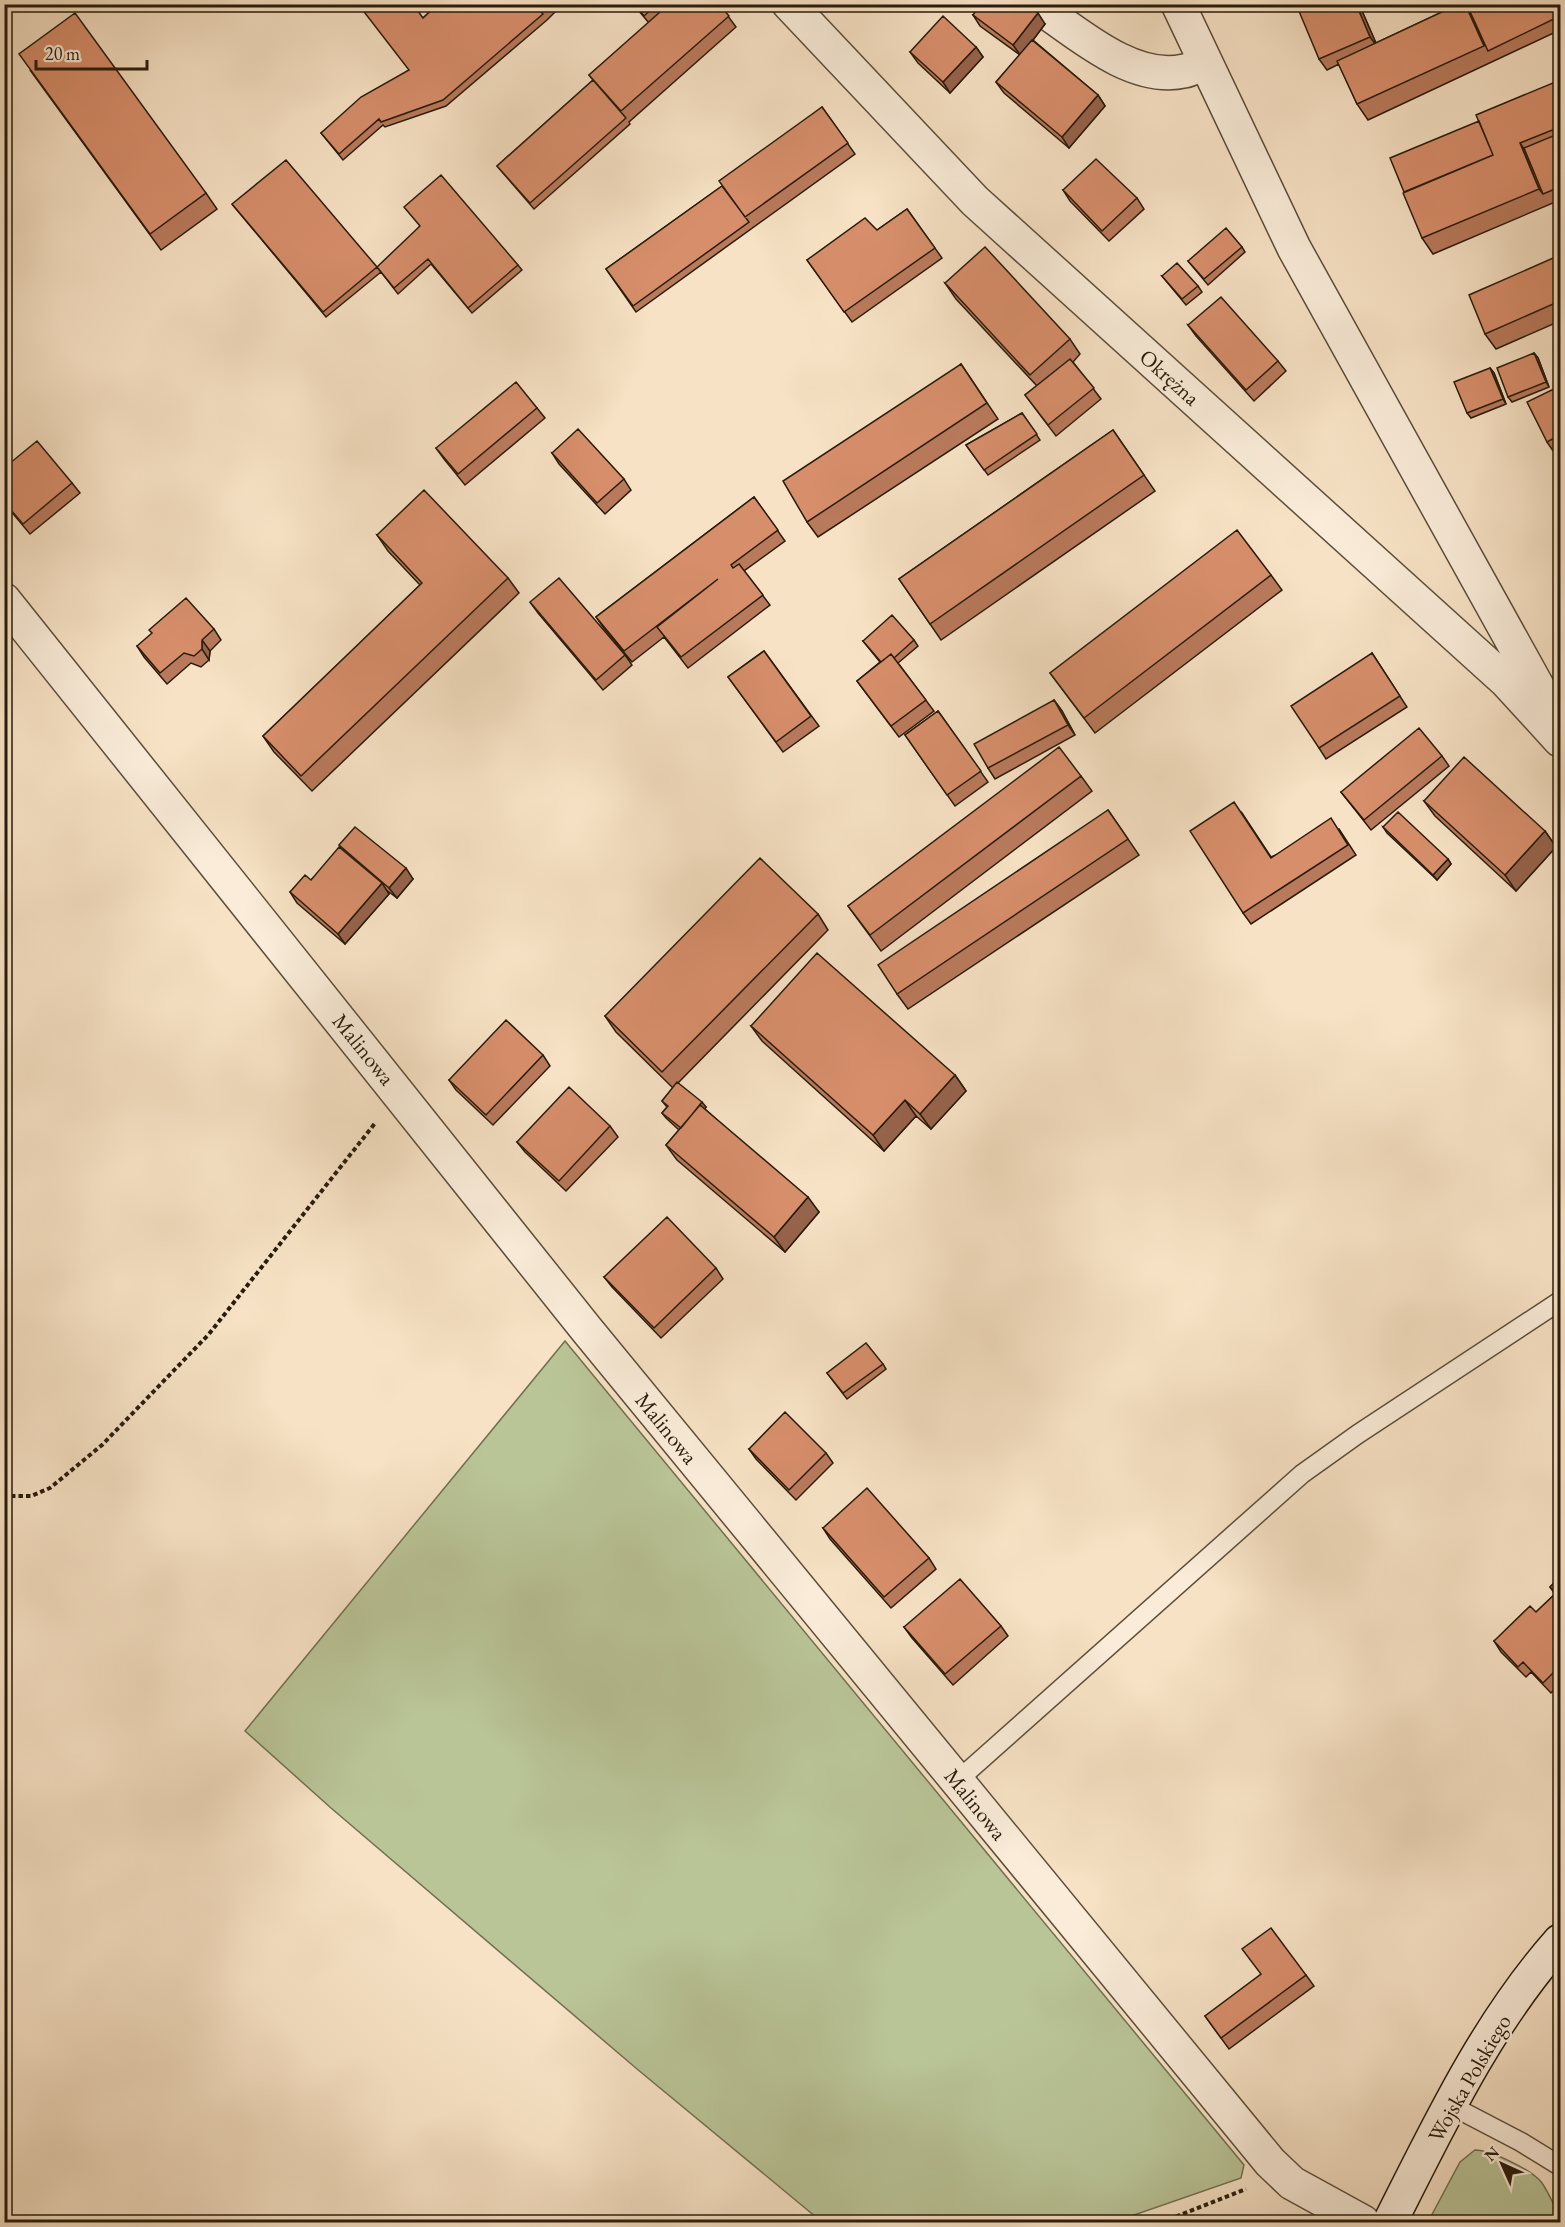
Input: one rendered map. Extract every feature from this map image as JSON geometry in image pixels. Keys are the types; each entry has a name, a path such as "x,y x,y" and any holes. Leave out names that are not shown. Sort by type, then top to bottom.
{"street":[{"name":"Okrężna","path":"789,4 975,201 1507,682 1560,740"},
{"path":"1035,4 1129,66 1160,73 1184,71 1205,63"},
{"path":"1178,4 1294,248 1560,729"},
{"name":"Malinowa","path":"4,600 617,1367 1279,2172 1292,2183 1363,2223"},
{"name":"Wojska Polskiego","path":"1390,2223 1450,2105 1500,2021 1560,1941"}],"lane":[{"path":"957,1781 1302,1474 1560,1300"},
{"path":"1450,2105 1521,2142 1560,2166"}],"path":[{"path":"4,1493 12,1496 31,1496 50,1488 102,1445 209,1334 399,1094"},
{"path":"1162,2223 1240,2193 1279,2172"}],"green space":[{"path":"565,1341 1244,2165 1241,2178 1114,2222 822,2222 637,2069 331,1808 245,1731"},
{"path":"1475,2150 1501,2157 1537,2178 1549,2195 1560,2217 1560,2222 1428,2222 1460,2162"}],"building":[{"path":"358,4 413,4 423,18 438,4 534,4 543,14 443,100 381,122 379,119 339,154 321,133 361,97 409,70"},
{"path":"535,4 545,4 540,9"},
{"path":"635,4 657,4 644,16"},
{"path":"669,4 719,4 729,16 621,111 589,75"},
{"path":"980,4 1026,4 1038,13 1013,45 973,15"},
{"path":"1296,4 1356,4 1370,37 1319,59"},
{"path":"1459,4 1465,4 1484,46 1357,104 1337,61"},
{"path":"1473,4 1560,4 1560,16 1488,51 1468,7"},
{"path":"75,13 206,193 150,234 19,54"},
{"path":"943,16 976,47 943,82 910,52"},
{"path":"1032,40 1098,95 1062,137 996,82"},
{"path":"593,80 626,118 530,203 497,166"},
{"path":"1560,80 1560,127 1520,143 1539,189 1422,238 1403,193 1493,155 1476,115"},
{"path":"822,107 848,143 745,217 719,181"},
{"path":"1479,121 1493,155 1404,192 1390,158"},
{"path":"1560,133 1560,187 1543,194 1524,148"},
{"path":"1096,159 1137,198 1102,231 1063,190"},
{"path":"286,160 377,267 323,312 232,204"},
{"path":"441,175 518,265 468,308 428,259 394,288 377,267 420,226 404,207"},
{"path":"722,186 749,222 633,306 606,269"},
{"path":"907,209 935,248 844,312 807,260 865,218 877,230"},
{"path":"1226,228 1242,247 1204,279 1188,261"},
{"path":"985,247 1070,339 1030,375 945,283"},
{"path":"1560,255 1560,301 1485,334 1469,295"},
{"path":"1177,263 1198,286 1182,299 1162,276"},
{"path":"1221,297 1278,361 1246,390 1188,325"},
{"path":"1534,353 1546,382 1508,397 1497,368"},
{"path":"1070,359 1094,388 1048,425 1025,395"},
{"path":"961,364 987,403 807,522 783,481"},
{"path":"1490,368 1503,399 1467,413 1454,382"},
{"path":"516,382 537,408 458,474 436,448"},
{"path":"1560,386 1560,435 1547,442 1527,402"},
{"path":"1022,413 1037,434 984,470 966,445"},
{"path":"578,429 624,479 597,503 552,453"},
{"path":"1113,430 1144,475 930,624 899,579"},
{"path":"37,441 72,483 23,524 4,502 4,468"},
{"path":"424,490 508,578 301,776 263,736 422,583 377,535"},
{"path":"754,497 778,530 731,565 733,568 739,564 763,595 681,657 657,627 718,579 624,651 596,617"},
{"path":"1237,530 1271,575 1084,718 1050,673"},
{"path":"559,578 625,655 596,680 530,602"},
{"path":"186,598 214,629 202,640 202,649 194,656 184,653 160,673 137,646 152,633 149,630"},
{"path":"892,615 914,640 894,658 891,654 881,662 863,641"},
{"path":"764,651 811,716 776,742 728,677"},
{"path":"1372,653 1400,696 1319,748 1291,706"},
{"path":"891,654 926,700 891,726 857,681"},
{"path":"1054,700 1068,725 988,768 974,744"},
{"path":"938,711 981,771 947,795 905,735"},
{"path":"1419,728 1442,756 1364,820 1341,792"},
{"path":"1059,747 1081,776 870,935 848,906"},
{"path":"1464,757 1545,831 1505,875 1424,801"},
{"path":"1234,802 1271,858 1331,818 1348,845 1243,913 1190,831"},
{"path":"1108,810 1128,839 897,994 878,965"},
{"path":"1398,812 1448,859 1433,875 1383,827"},
{"path":"355,827 406,868 389,888 339,845"},
{"path":"339,847 382,883 338,934 290,892 305,875 311,880"},
{"path":"760,858 818,914 662,1072 605,1016"},
{"path":"817,953 955,1075 920,1114 905,1100 873,1135 751,1026"},
{"path":"506,1020 543,1055 486,1115 449,1080"},
{"path":"677,1082 702,1102 681,1128 662,1113 668,1106 662,1101"},
{"path":"569,1087 610,1126 559,1181 517,1142"},
{"path":"700,1105 808,1197 774,1237 666,1145"},
{"path":"667,1217 716,1268 654,1328 604,1277"},
{"path":"866,1343 883,1364 843,1393 827,1373"},
{"path":"785,1412 826,1453 789,1490 749,1449"},
{"path":"867,1488 929,1558 884,1597 823,1528"},
{"path":"1560,1577 1560,1666 1543,1683 1523,1662 1518,1667 1494,1641 1530,1606 1536,1612 1556,1593 1550,1587"},
{"path":"960,1579 1001,1626 945,1674 904,1627"},
{"path":"1271,1928 1306,1975 1221,2038 1205,2016 1261,1974 1242,1949"}]}
